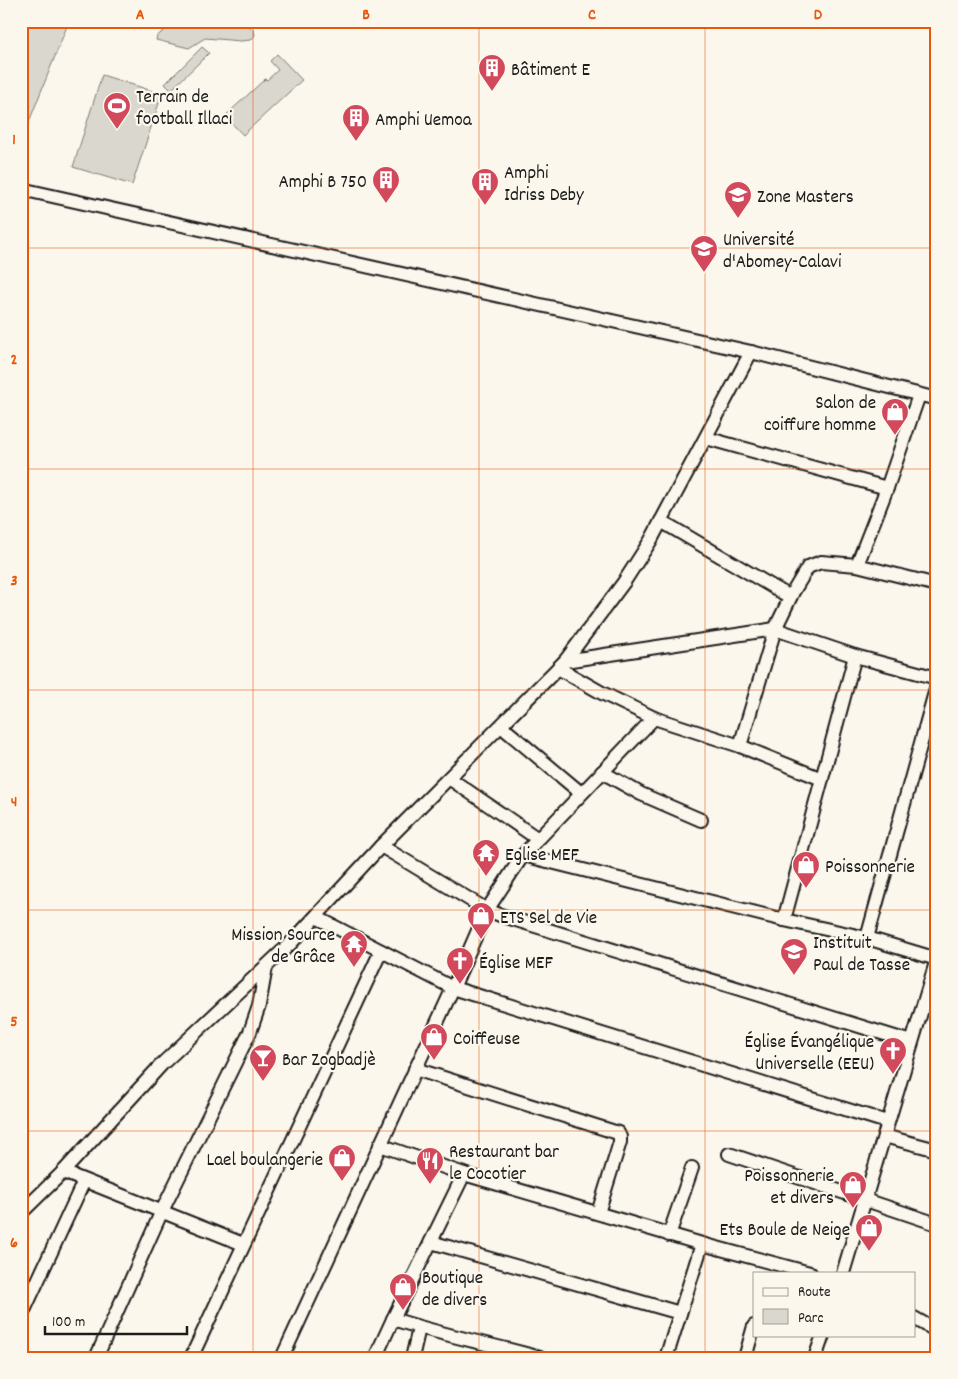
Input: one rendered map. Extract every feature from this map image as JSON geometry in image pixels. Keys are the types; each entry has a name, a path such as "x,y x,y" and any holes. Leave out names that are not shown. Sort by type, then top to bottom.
{"street":[{"path":"21,189 751,352 937,399"},
{"path":"21,1213 63,1172 162,1064 266,967 316,917 381,846 562,664 624,582 661,522 751,352"},
{"path":"857,565 887,488 919,395"},
{"path":"706,438 887,488"},
{"path":"661,522 790,597"},
{"path":"740,746 775,630 790,597 808,567 821,562 857,565 937,585"},
{"path":"562,664 775,630 855,656 937,678"},
{"path":"784,920 855,656"},
{"path":"562,664 602,693 654,718 740,746 822,779"},
{"path":"867,938 937,685"},
{"path":"282,1358 453,988 487,910 523,855 654,718"},
{"path":"501,726 581,794"},
{"path":"602,772 641,794 701,820"},
{"path":"450,778 538,839"},
{"path":"381,846 487,910 911,1042"},
{"path":"523,855 784,920 867,938 937,959 843,1272"},
{"path":"316,917 453,988 887,1122"},
{"path":"191,1358 381,951"},
{"path":"96,1358 160,1212 250,1032 259,1006 266,967"},
{"path":"415,1069 618,1133 620,1142 598,1213"},
{"path":"884,1136 937,1150"},
{"path":"380,1145 464,1174 702,1244 772,1268 802,1272"},
{"path":"729,1154 937,1224"},
{"path":"669,1235 692,1168"},
{"path":"63,1172 243,1244"},
{"path":"376,1358 464,1174"},
{"path":"21,1317 84,1181"},
{"path":"430,1242 680,1313"},
{"path":"666,1358 702,1244"},
{"path":"393,1319 504,1353 540,1358"},
{"path":"916,1319 937,1331"},
{"path":"412,1358 419,1328"},
{"path":"745,1358 753,1330"},
{"path":"815,1358 823,1336"}],"green space":[{"path":"21,21 69,21 21,142"},
{"path":"177,21 244,21 254,31 255,35 251,40 241,41 205,38 189,48 156,40 157,36"},
{"path":"202,47 209,53 171,90 165,84"},
{"path":"277,54 302,80 243,135 225,116 265,79 267,80 278,70 270,61"},
{"name":"Terrain de football Illaci","path":"102,75 162,94 132,185 73,167"}],"place":[{"name":"Bâtiment E","path":"492,92"},
{"name":"Terrain de football Illaci","path":"117,130"},
{"name":"Amphi Uemoa","path":"356,142"},
{"name":"Amphi B 750","path":"386,204"},
{"name":"Amphi Idriss Deby","path":"485,206"},
{"name":"Zone Masters","path":"738,219"},
{"name":"Université d'Abomey-Calavi","path":"704,273"},
{"name":"Salon de coiffure homme","path":"895,436"},
{"name":"Eglise MEF","path":"486,877"},
{"name":"Poissonnerie","path":"806,889"},
{"name":"ETS Sel de Vie","path":"481,940"},
{"name":"Mission Source de Grâce","path":"354,968"},
{"name":"Instituit Paul de Tasse","path":"794,976"},
{"name":"Église MEF","path":"460,985"},
{"name":"Coiffeuse","path":"434,1061"},
{"name":"Église Évangélique Universelle (EEU)","path":"893,1075"},
{"name":"Bar Zogbadjè","path":"263,1082"},
{"name":"Lael boulangerie","path":"342,1182"},
{"name":"Restaurant bar le Cocotier","path":"430,1185"},
{"name":"Poissonnerie et divers","path":"853,1209"},
{"name":"Ets Boule de Neige","path":"869,1252"},
{"name":"Boutique de divers","path":"403,1311"}]}
